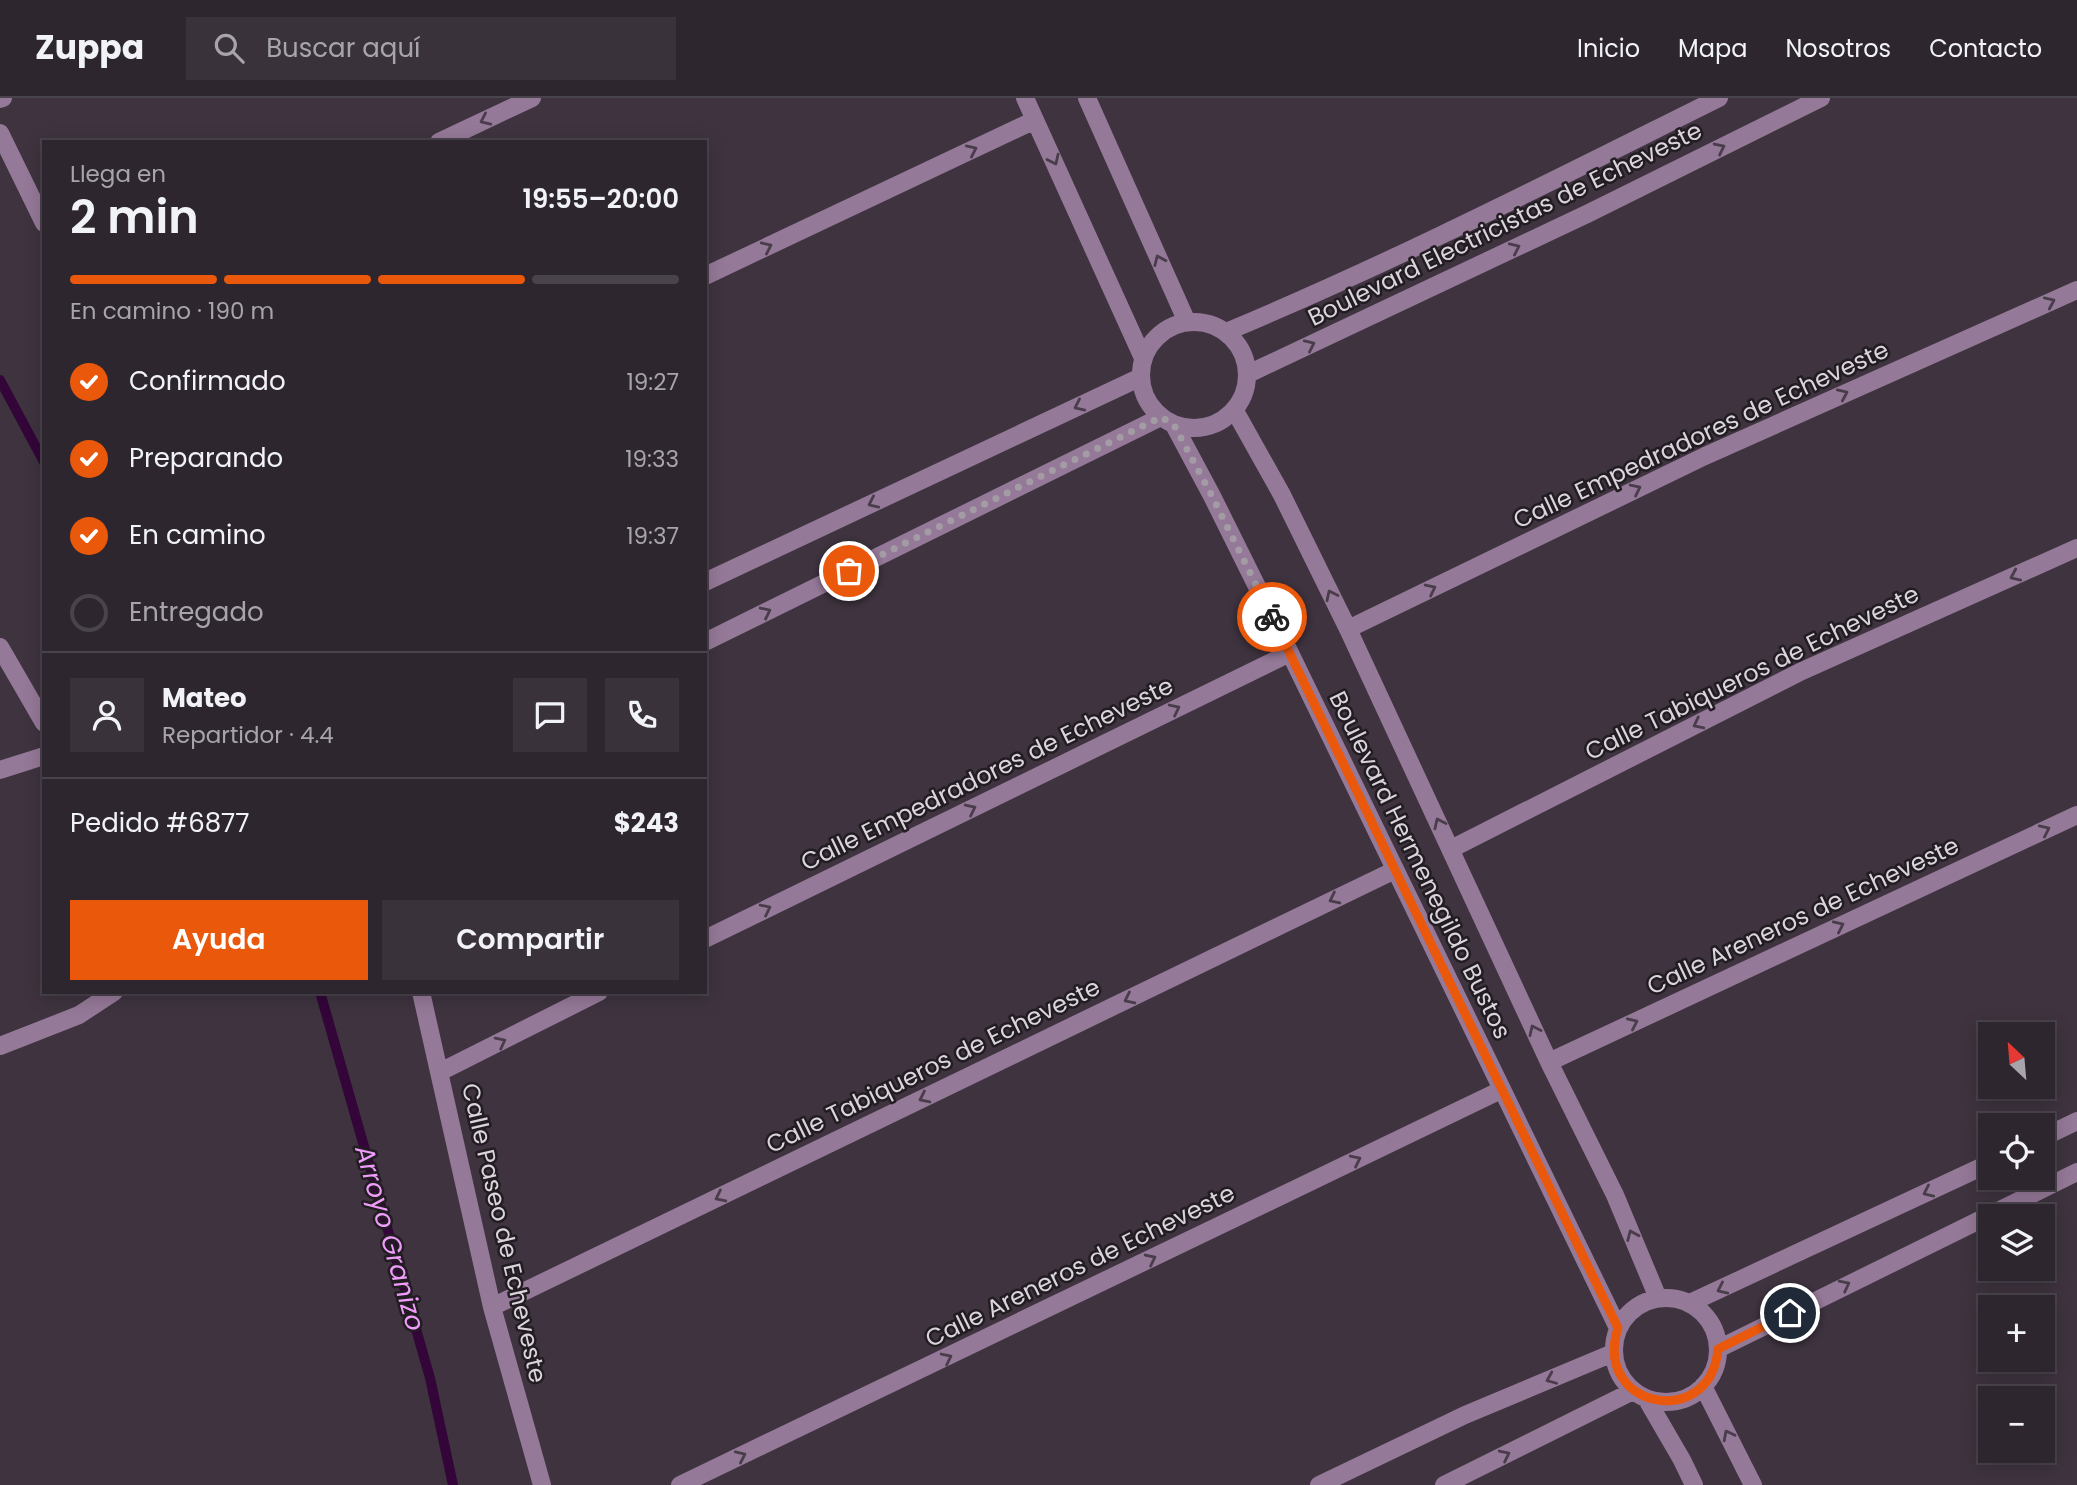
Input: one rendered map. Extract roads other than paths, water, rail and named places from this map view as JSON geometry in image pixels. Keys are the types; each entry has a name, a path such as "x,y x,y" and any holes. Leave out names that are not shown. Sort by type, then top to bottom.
{"street":[{"path":"443,140 532,98"},
{"path":"1025,98 1143,358"},
{"path":"1087,98 1187,322"},
{"name":"Boulevard Electricistas de Echeveste","path":"1226,332 1309,298 1719,98"},
{"name":"Boulevard Electricistas de Echeveste","path":"1248,374 1589,213 1821,98"},
{"path":"707,275 1035,120"},
{"path":"0,134 42,219"},
{"name":"Calle Empedradores de Echeveste","path":"1348,629 1704,456 2077,290"},
{"path":"1187,322 1214,325 1226,332 1242,351 1248,374 1245,394 1235,411 1206,428 1190,429 1167,421 1150,406 1143,392 1143,358 1150,345 1160,334 1187,322"},
{"path":"707,581 1141,377"},
{"name":"Boulevard Hermenegildo Bustos","path":"1235,411 1282,495 1348,629 1549,1062 1615,1195 1658,1298"},
{"path":"707,641 1167,421"},
{"name":"Boulevard Hermenegildo Bustos","path":"1167,421 1212,496 1618,1328"},
{"name":"Calle Tabiqueros de Echeveste","path":"1451,849 1802,671 2077,548"},
{"path":"0,647 42,720"},
{"name":"Calle Empedradores de Echeveste","path":"707,938 1290,653"},
{"path":"0,770 42,757"},
{"name":"Calle Areneros de Echeveste","path":"1549,1062 2077,815"},
{"name":"Calle Tabiqueros de Echeveste","path":"492,1307 1395,870"},
{"path":"0,1046 79,1015 111,994"},
{"name":"Calle Paseo de Echeveste","path":"421,994 492,1307 539,1484"},
{"path":"440,1072 595,994"},
{"name":"Calle Areneros de Echeveste","path":"680,1485 1501,1090"},
{"path":"2055,1132 2077,1121"},
{"path":"1690,1303 1978,1169"},
{"path":"1718,1349 2077,1172"},
{"path":"1444,1485 1639,1394 1661,1402 1691,1395 1703,1386 1714,1369 1718,1349 1716,1335 1701,1311 1690,1303 1675,1298 1658,1298 1634,1308 1618,1328 1614,1353 1623,1380 1639,1394 1682,1460 1694,1485"},
{"path":"1319,1485 1465,1415 1614,1353"},
{"path":"1703,1386 1754,1485"}],"waterway":[{"name":"Arroyo Granizo","path":"0,380 42,458"},
{"name":"Arroyo Granizo","path":"321,994 430,1378 453,1485"}]}
